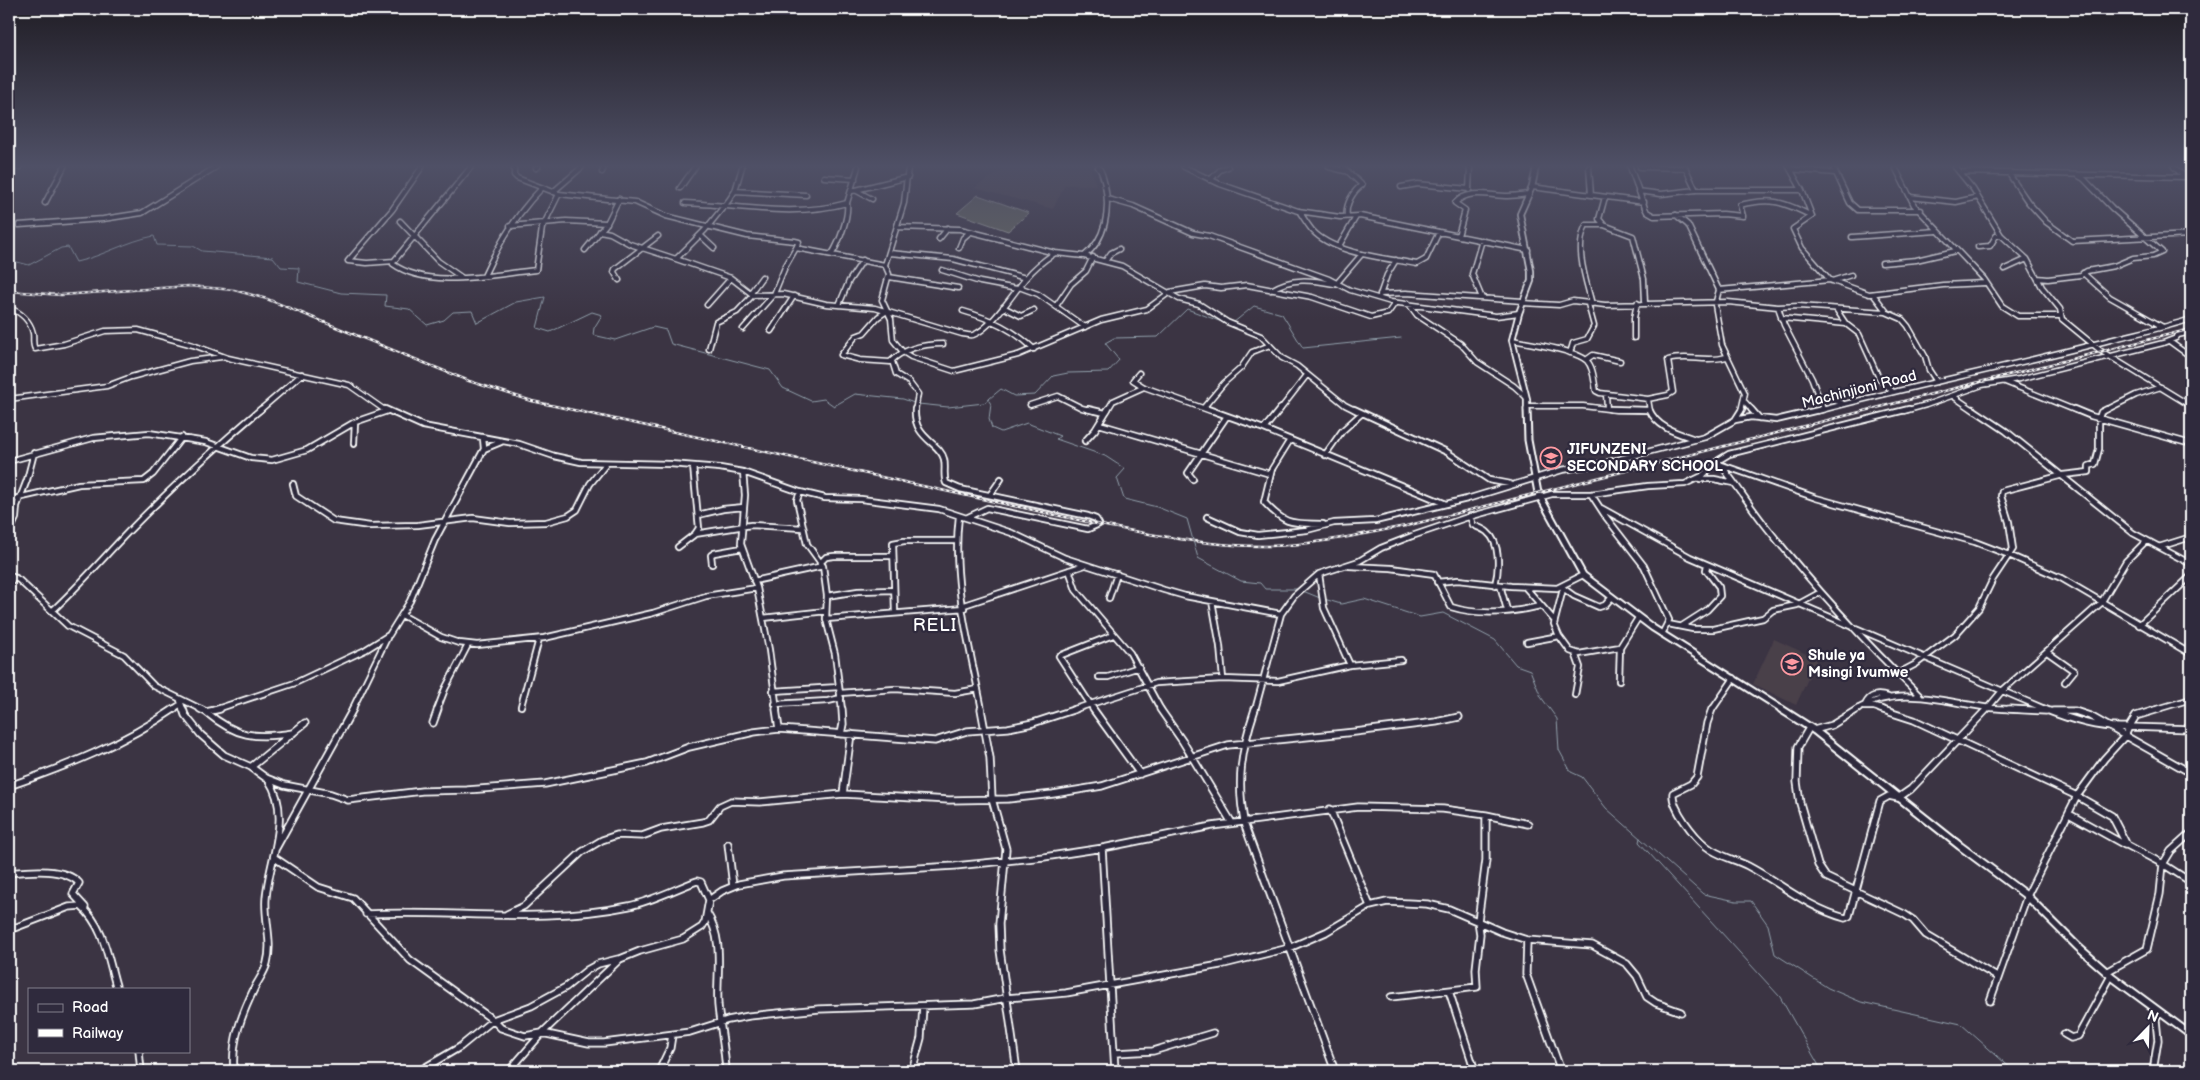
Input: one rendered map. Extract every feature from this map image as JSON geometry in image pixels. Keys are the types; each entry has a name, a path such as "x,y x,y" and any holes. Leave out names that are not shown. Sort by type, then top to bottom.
{"street":[{"path":"19,225 114,217"},
{"path":"386,217 348,261 367,263 394,261 431,217"},
{"path":"484,276 516,217"},
{"path":"394,261 393,264 396,267 414,274 441,278 464,278 536,270 540,238 546,217"},
{"path":"585,250 610,217"},
{"path":"673,217 708,224 747,236 798,241 774,294 743,329"},
{"path":"676,259 714,217"},
{"path":"832,254 840,242 839,234 848,217"},
{"path":"885,265 900,217"},
{"path":"1084,256 1092,248 1106,217"},
{"path":"1161,217 1193,233 1209,236 1342,286"},
{"path":"1303,217 1316,234 1339,246 1361,254 1371,254 1420,264 1431,251 1439,232"},
{"path":"1339,246 1356,217"},
{"path":"1360,217 1383,220 1528,250"},
{"path":"1458,236 1463,217"},
{"path":"1521,217 1532,277 1512,340 1526,397 1528,440 1539,497 1565,538 1584,575 1638,618 1811,729 2027,896 2108,974 2191,1036"},
{"path":"1599,217 1604,225"},
{"path":"1679,217 1688,226 1719,290 1714,302 1719,335 1726,357 1744,386 1745,402 1735,420"},
{"path":"1811,217 1809,221 1793,229 1802,248 1831,280 1845,287 1873,294 1943,284 1985,283"},
{"path":"1927,217 1955,251 1984,279 2002,306 2014,315 2060,316 2093,345 2109,356 2191,406"},
{"path":"1990,217 2001,235 2027,259 2042,287 2060,309 2060,316"},
{"path":"2043,217 2058,234 2066,239 2078,242 2191,235"},
{"path":"2038,278 2083,274 2086,271 2114,266 2139,257 2162,253 2161,250 2123,217"},
{"path":"510,226 566,220 607,223"},
{"path":"400,221 414,238 455,275 464,278"},
{"path":"1570,353 1573,344 1587,340 1594,326 1584,264 1580,254 1581,237 1586,225 1604,225 1633,236 1644,279 1644,303"},
{"path":"897,227 948,228 1055,253 1093,257 1122,266 1181,300 1205,307 1227,322 1261,336 1282,358 1297,366 1345,405 1447,452 1489,480 1514,484"},
{"path":"938,239 948,228"},
{"path":"600,231 613,234 641,248 731,278 752,293 794,296 838,305 887,311 967,335 981,331 1026,278 1044,260 1055,253"},
{"path":"1852,237 1938,231"},
{"path":"959,248 962,240 970,232"},
{"path":"700,234 714,248"},
{"path":"1978,247 1990,246 1996,236 2001,235"},
{"path":"619,280 614,272 615,268 658,236"},
{"path":"1482,240 1472,274 1482,298"},
{"path":"796,248 885,265 889,272 889,277 882,297 891,319 892,338 903,352 920,361 954,371 975,368 1034,349 1101,320 1147,309 1168,292 1205,286 1221,288 1237,285 1312,297 1371,317 1388,313 1395,303"},
{"path":"1106,260 1111,253 1119,249"},
{"path":"1882,264 1916,260 1955,251"},
{"path":"890,253 953,259 1026,278"},
{"path":"1337,283 1361,254"},
{"path":"1056,306 1071,284 1085,273 1093,257"},
{"path":"2005,269 2027,259"},
{"path":"838,305 849,281 863,260"},
{"path":"1380,296 1387,275 1396,260"},
{"path":"942,270 980,282 1034,292 1085,327"},
{"path":"2083,274 2110,297 2163,328"},
{"path":"1719,290 1831,280 1851,275"},
{"path":"709,349 716,322 737,312 762,277"},
{"path":"889,277 930,282 958,288"},
{"path":"707,305 731,278"},
{"path":"1271,290 1279,284 1304,280 1342,286 1380,296 1395,303 1408,302 1496,316 1519,313"},
{"path":"1380,296 1406,293 1559,305 1570,300 1590,304 1728,302 1778,307 1799,306 1886,312 1905,322 1925,356 1928,370 1937,382"},
{"path":"1873,294 1886,312"},
{"path":"771,331 794,296"},
{"path":"1408,302 1417,314 1461,344 1477,362 1526,397"},
{"path":"1634,338 1636,303"},
{"path":"1003,307 1021,316 1034,310"},
{"path":"1778,307 1784,328 1798,351 1820,396 1823,409"},
{"path":"9,308 19,312 31,328 35,336 33,346 35,349 64,344 98,333 130,329 193,345 228,358 349,385 387,411 423,426 526,446 571,460 606,464 694,466 743,472 800,492 825,498 861,499 933,508 966,517 1033,541 1065,558 1085,565 1185,596 1282,614"},
{"path":"1836,309 1846,324 1859,334 1879,378 1893,392"},
{"path":"887,311 878,316 864,333 856,336 841,354 853,359 892,361"},
{"path":"963,311 993,319 1017,333 1034,349"},
{"path":"1781,318 1846,324"},
{"name":"Machinjioni Road","path":"1334,524 1389,518 1446,504 1562,470 1604,463 1695,439 1712,434 1735,420 1783,419 2163,328 2191,319"},
{"path":"1335,1071 1288,948 1276,911 1255,862 1239,796 1240,769 1245,743 1282,614 1294,596 1319,574 1347,566 1394,542 1470,516 1557,493 1592,494 1648,486 1679,486 1698,479 1725,456 1735,452 1926,405 1982,385 2169,341 2178,335 2191,332"},
{"path":"1512,340 1570,353 1586,360 1596,391 1606,395 1629,395 1648,399 1668,395 1673,392 1668,360 1670,358 1682,357 1715,361 1726,357"},
{"path":"2169,341 2191,356"},
{"path":"944,344 926,344 897,354 892,361 894,372 915,387 919,400 916,415 917,425 944,458 944,477 946,483 960,489 1093,517 1099,524 1095,528 1088,528 987,508 966,517"},
{"path":"1204,407 1224,383 1242,368 1252,352 1270,345"},
{"path":"1586,360 1593,355 1620,361"},
{"path":"9,399 107,386 131,377 190,361 228,358"},
{"path":"1139,373 1132,380 1144,387 1264,429 1446,504"},
{"path":"52,612 72,594 128,532 217,446 302,374"},
{"path":"1264,429 1307,375"},
{"path":"2004,381 2099,418 2191,444"},
{"path":"1085,441 1099,424 1113,401 1144,387"},
{"path":"1897,674 1955,635 1979,608 1993,579 2013,549 2001,493 2017,486 2063,475 2089,472 2089,466 2095,464 2100,454 2099,418 2103,410 2136,395 2161,387"},
{"path":"1606,395 1607,408"},
{"path":"1030,405 1058,396 1082,408 1105,413"},
{"path":"1820,396 1844,404"},
{"path":"1952,396 1994,422 2063,475 2105,512 2146,541 2191,564"},
{"path":"1648,399 1648,410 1662,426 1695,439"},
{"path":"1745,402 1759,418"},
{"path":"1527,406 1648,410"},
{"path":"9,461 107,436 149,433 217,446 251,458 272,460 307,450 355,422 387,411"},
{"path":"1325,455 1342,432 1362,414"},
{"path":"1193,479 1188,473 1203,455 1214,433 1228,416"},
{"path":"354,444 355,422"},
{"path":"1099,424 1270,474"},
{"path":"9,500 79,484 144,481 153,474 182,438"},
{"path":"276,849 358,700 389,635 402,615 424,564 466,480 484,449 483,438"},
{"path":"1290,440 1279,454 1270,474 1264,502 1278,517 1294,524 1334,524"},
{"path":"484,449 503,442"},
{"path":"9,533 15,522 16,506 21,497 34,454"},
{"path":"1718,463 1735,483 1767,528 1821,592 1850,625 1920,696"},
{"path":"1718,463 1816,498 1975,542 2009,554 2061,578 2191,654"},
{"path":"293,484 296,496 334,521 378,527 478,518 505,523 535,523 561,518 577,510 590,484 606,464"},
{"path":"678,547 695,534 699,528 694,466"},
{"path":"743,472 742,548 757,588 764,618 770,650 778,729"},
{"path":"990,495 1001,479"},
{"path":"1698,479 1714,479 1735,483"},
{"path":"800,492 797,500 809,549 821,565 826,596 826,619 835,654 840,693 843,724 841,734"},
{"path":"1592,494 1644,566 1666,613 1668,624 1662,634"},
{"path":"698,515 744,506"},
{"path":"1601,508 1707,565 2002,691 2082,723 2110,728 2191,729"},
{"path":"959,516 956,542 958,577 986,729 991,764 992,799 1005,842 999,936 1017,1071"},
{"path":"1470,516 1473,525 1488,532 1496,550 1497,585 1508,610"},
{"path":"1207,517 1240,532 1258,535 1307,530 1334,524"},
{"path":"695,534 755,525 803,528"},
{"path":"2159,548 2191,537"},
{"path":"895,613 893,544 897,540 935,544 956,542"},
{"path":"1734,678 1712,709 1707,723 1697,777 1691,784 1673,792 1671,796 1675,806 1707,847 1756,870 1790,895 1816,909 1845,918 1849,916 1852,910 1859,873 1877,806 1884,798 1889,796 1898,798 1911,789 1990,708 2002,691 2101,603 2110,584 2133,552 2146,541"},
{"path":"712,564 712,554 742,548"},
{"path":"754,581 821,565 826,557 892,556"},
{"path":"826,619 918,613 964,606 1085,565"},
{"path":"1682,626 1707,610 1720,596 1719,587 1706,570 1707,565"},
{"path":"1347,566 1391,568 1435,574 1451,607 1477,612 1540,606"},
{"path":"1069,570 1076,590 1130,653 1155,701 1232,823"},
{"path":"1109,598 1117,574"},
{"path":"1319,574 1324,608 1350,665"},
{"path":"9,575 16,578 75,631 124,655 154,686 181,702 206,712 248,737 265,738 293,733"},
{"path":"1438,582 1458,580 1526,588 1563,588 1584,575"},
{"path":"2140,625 2191,576"},
{"path":"9,582 16,578"},
{"path":"402,615 442,638 468,645 539,639 653,613 706,596 757,588"},
{"path":"1526,588 1554,620"},
{"path":"1563,588 1574,596 1599,607 1605,605 1612,597"},
{"path":"1563,588 1554,620 1559,636 1574,653 1580,667 1575,695"},
{"path":"826,596 858,591 894,590"},
{"path":"1668,624 1713,629 1764,618 1773,610 1799,603 1821,592"},
{"path":"1212,601 1220,646 1223,679"},
{"path":"764,618 826,611"},
{"path":"1619,681 1620,648 1638,618"},
{"path":"206,712 296,683 365,650 389,635"},
{"path":"1113,635 1059,656 1089,704 1140,774"},
{"path":"1527,642 1537,642 1559,636"},
{"path":"521,706 530,681 539,639"},
{"path":"433,723 445,689 468,645"},
{"path":"1574,653 1620,648"},
{"path":"2047,652 2074,671 2065,682"},
{"path":"266,778 308,791 356,800 410,792 544,784 660,759 689,747 754,732 778,729 935,741 960,732 1008,728 1034,723 1147,684 1223,679 1264,682 1294,679 1350,665 1400,660"},
{"path":"1099,677 1108,677 1139,668"},
{"path":"774,691 840,693 895,689 954,693 978,689"},
{"path":"775,704 828,700 840,693"},
{"path":"1997,977 1926,935 1913,920 1904,914 1826,877 1818,865 1814,854 1800,804 1797,774 1798,747 1811,729 1832,725 1863,706 1890,697 1920,696 1990,708 2068,710 2084,713 2191,773"},
{"path":"1990,1001 2027,896 2077,796 2104,759 2126,736 2136,716 2191,699"},
{"path":"181,702 184,715 201,735 230,759 251,767 266,778 276,790 279,807 275,858 267,892 268,956 264,970 243,1013 236,1033 232,1058 234,1071"},
{"path":"9,786 66,766 138,733 181,702"},
{"path":"1863,706 1898,714 2077,796 2112,816 2127,846"},
{"path":"507,914 531,900 582,852 610,837 622,835 642,836 661,830 703,822 709,820 725,802 760,802 844,794 909,799 1026,798 1102,786 1228,745 1355,732 1436,722 1459,717"},
{"path":"251,767 305,723"},
{"path":"844,794 850,734"},
{"path":"709,900 733,886 760,880 846,870 910,869 1005,862 1102,848 1232,823 1330,809 1406,807 1486,815 1528,824"},
{"path":"1330,809 1370,906"},
{"path":"2069,814 2163,864 2191,882"},
{"path":"1391,997 1477,987 1476,969 1480,934 1478,921 1486,860 1486,815"},
{"path":"2064,1034 2071,1038 2078,1036 2108,974 2147,949 2160,894 2163,864 2171,852 2191,833"},
{"path":"728,844 733,886"},
{"path":"1102,848 1116,1071"},
{"path":"275,858 318,887 353,898 410,960 501,1028 525,1036 542,1033 584,1042 604,1044 690,1032 749,1016 819,1009 974,1004 1006,998 1066,993 1111,986 1173,975 1288,948 1326,932 1370,906 1386,902 1427,904 1449,909 1527,940 1587,944 1611,954 1627,964 1637,976 1647,997 1656,1003 1681,1012"},
{"path":"9,873 45,872 78,880 80,883 72,894 86,909 104,943 118,988"},
{"path":"366,914 405,912 552,915 596,908 618,908 644,902 697,881 701,882 709,900 702,927 683,939 593,966 566,987 531,1006 492,1020 460,1048 419,1071"},
{"path":"9,930 69,907 81,906 86,909"},
{"path":"707,913 714,922 719,941 718,998 725,1043 726,1071"},
{"path":"1527,940 1526,974 1561,1071"},
{"path":"509,1071 542,1033 620,959"},
{"path":"1448,991 1475,1071"},
{"path":"912,1071 921,1038 923,1006"},
{"path":"2153,1071 2158,1033 2155,1008"},
{"path":"1115,1053 1153,1051 1213,1034"},
{"path":"659,1071 670,1048 672,1035"},
{"path":"139,1052 142,1071"}],"shaded area":[{"path":"969,217 1024,217 1008,231"},
{"name":"JIFUNZENI SECONDARY SCHOOL","path":"1554,449 1566,464 1544,468 1539,451"},
{"path":"1774,639 1817,659 1796,705 1753,684"}],"waterway":[{"path":"9,260 29,265 61,248 68,247 76,262 134,241 154,236 157,245 193,246 202,251 273,257 281,267 299,268 298,282 341,293 386,295 385,306 409,309 427,325 444,320 453,312 472,311 477,323 516,302 545,297 537,328 550,332 592,312 602,315 594,328 593,335 615,340 653,327 666,330 671,344 770,370 783,388 811,401 824,399 834,406 855,394 903,399 914,403"},
{"path":"1233,323 1254,306 1282,314 1303,348 1401,338"},
{"path":"918,404 948,407 984,403 1001,389 1014,396 1035,395 1053,376 1068,373 1108,372 1119,360 1105,343 1114,338 1158,337 1187,309 1230,325"},
{"path":"989,401 991,404 989,419 992,428 1001,432 1027,423 1060,436 1056,439 1105,456 1125,469 1117,478 1124,499 1157,507 1187,519 1198,558 1241,581 1260,583 1265,589 1299,589"},
{"path":"1303,591 1320,598"},
{"path":"1324,599 1341,604 1364,599 1420,617 1443,613 1495,640 1516,665 1530,670 1541,697 1557,719 1559,750 1571,772 1582,777 1606,808 1640,838"},
{"path":"1640,838 1703,894 1736,901 1751,901 1768,925 1775,954 1828,988 1861,1002 1961,1024 2014,1071"},
{"path":"1640,838 1639,842 1780,997 1822,1071"}],"railway":[{"path":"9,291 61,295 189,286 234,290 267,299 469,381 532,401 1106,526 1187,540 1248,546 1304,544 1406,526 2191,329"}],"place":[{"name":"JIFUNZENI SECONDARY SCHOOL","path":"1551,458"},
{"name":"Shule ya Msingi Ivumwe","path":"1792,664"}],"district":[{"name":"RELI","path":"935,625"}]}
